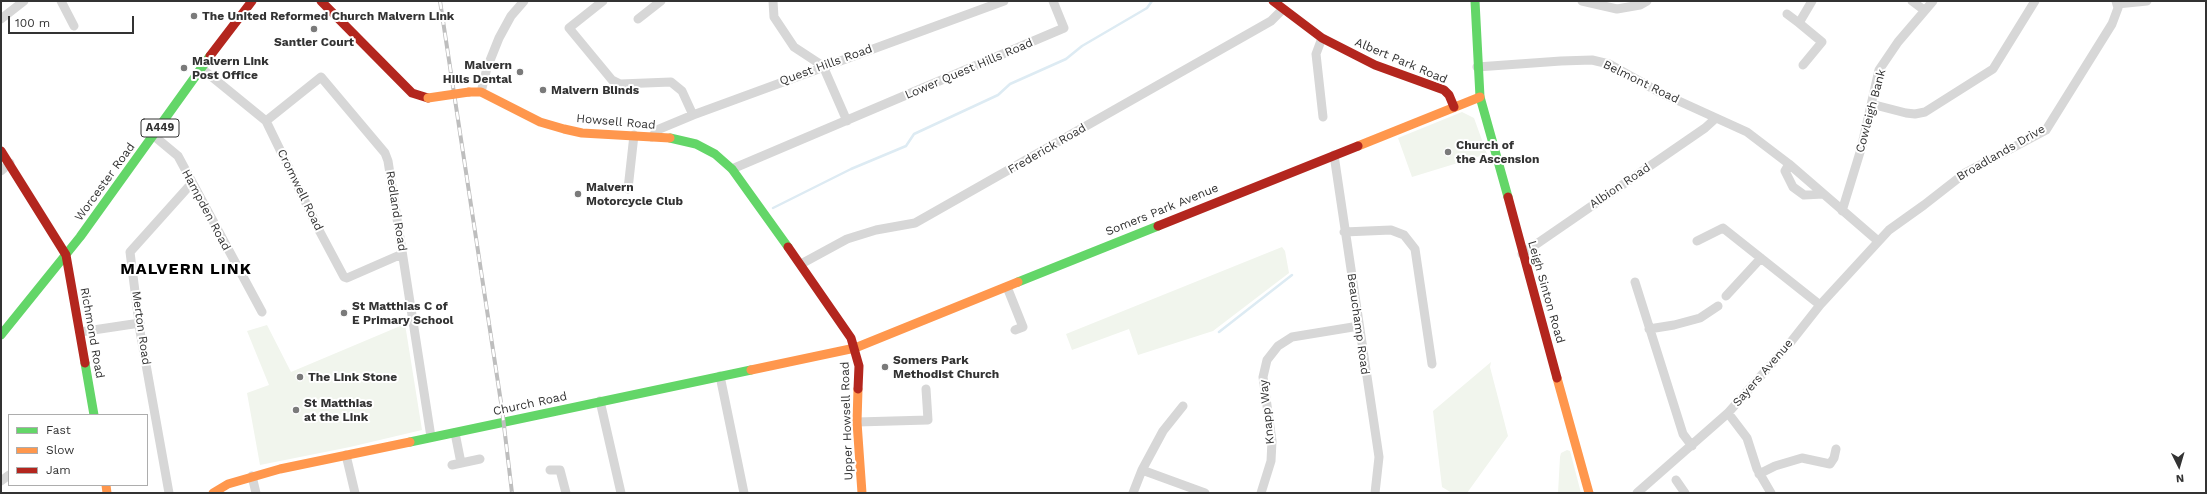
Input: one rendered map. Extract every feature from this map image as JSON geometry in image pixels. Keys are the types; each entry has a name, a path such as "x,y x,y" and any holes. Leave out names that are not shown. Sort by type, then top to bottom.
{"main road":[{"name":"Worcester Road","path":"1,335 66,255 154,136 200,68 252,1"},
{"name":"Howsell Road","path":"321,1 412,93 423,98 469,92 481,92 546,124 582,133 634,135 696,144 715,154 732,169 801,264 851,338 855,348"},
{"name":"Albert Park Road","path":"1273,1 1282,10 1322,38 1375,65 1444,90 1449,95 1454,107"},
{"name":"Leigh Sinton Road","path":"1475,1 1477,67 1480,97 1589,493"},
{"name":"Somers Park Avenue","path":"855,348 1480,97"},
{"path":"1,151 10,163 66,255"},
{"name":"Richmond Road","path":"66,255 80,332 92,414"},
{"name":"Church Road","path":"213,493 228,484 252,476 855,348"},
{"name":"Upper Howsell Road","path":"855,348 859,366 857,422 862,493"}],"street":[{"path":"1,19 24,1"},
{"path":"61,1 74,26"},
{"path":"481,92 487,68 499,38 510,16 524,1"},
{"path":"603,1 570,28 612,80 620,84 670,82 682,91 693,115"},
{"path":"638,18 661,1"},
{"path":"773,1 774,17 794,47 823,66 847,122"},
{"name":"Quest Hills Road","path":"652,137 657,130 693,115 823,66 1004,1"},
{"name":"Lower Quest Hills Road","path":"732,169 788,144 847,122 1064,28 1053,1"},
{"path":"1582,1 1617,9 1640,5 1648,1"},
{"path":"1799,23 1812,1"},
{"path":"1912,1 1924,10"},
{"name":"Cowleigh Bank","path":"1842,211 1861,149 1879,70 1898,42 1933,1"},
{"path":"1871,104 1906,113 1915,114 1926,112 1993,69 2035,1"},
{"path":"2116,3 2147,1"},
{"name":"Broadlands Drive","path":"1878,241 1889,230 1965,173 2046,130 2112,24 2118,8 2116,3"},
{"name":"Frederick Road","path":"801,264 847,239 876,230 915,223 1271,21 1282,10"},
{"path":"1787,14 1822,42 1804,65"},
{"path":"1322,38 1316,54 1325,100 1322,117"},
{"name":"Belmont Road","path":"1477,67 1592,60 1609,64 1647,86 1747,132 1789,164 1878,241"},
{"name":"Cromwell Road","path":"200,68 266,121 320,232 344,277 347,278 402,254"},
{"name":"Redland Road","path":"266,121 318,78 324,79 386,157 431,437"},
{"name":"Albion Road","path":"1522,254 1705,128 1716,118"},
{"path":"628,189 634,135"},
{"name":"Hampden Road","path":"154,136 178,156 191,184 262,312"},
{"name":"Beauchamp Road","path":"1334,155 1344,232 1379,457 1375,493"},
{"path":"1,171 10,163"},
{"path":"1789,164 1785,171 1793,187 1804,195 1823,194"},
{"name":"Merton Road","path":"169,493 140,331 141,324 130,252 191,184"},
{"path":"1697,241 1723,228 1820,305"},
{"path":"1344,232 1391,230 1404,235 1415,249 1432,364"},
{"name":"Sayers Avenue","path":"1637,493 1728,413 1790,343 1820,305 1878,241"},
{"path":"1726,296 1761,258"},
{"path":"1635,282 1683,434 1692,446"},
{"path":"1007,287 1023,326 1014,330"},
{"path":"1649,329 1674,325 1700,318 1718,306"},
{"path":"80,332 141,324"},
{"name":"Knapp Way","path":"1261,493 1271,461 1272,441 1262,377 1267,360 1278,346 1292,337 1359,326"},
{"path":"720,376 744,493"},
{"path":"857,422 928,420 926,388"},
{"path":"600,401 621,493"},
{"path":"1133,493 1142,470 1163,432 1183,406"},
{"path":"1728,413 1747,438 1759,474 1771,493"},
{"path":"455,433 456,464 480,459"},
{"path":"1759,474 1781,464 1802,458 1830,464 1834,458 1836,449"},
{"path":"346,455 355,493"},
{"path":"550,470 560,470 566,493"},
{"path":"1142,470 1205,493"},
{"path":"252,476 256,493"},
{"path":"1676,480 1685,493"}],"shaded area":[{"path":"1462,112 1474,118 1487,154 1412,177 1398,138"},
{"path":"1282,247 1285,251 1289,273 1213,331 1138,355 1129,329 1072,350 1066,334"},
{"path":"405,324 422,430 350,447 260,465 247,393 269,385 247,331 267,325 291,372"},
{"path":"1491,362 1490,367 1508,436 1467,493 1452,493 1442,487 1433,411"},
{"path":"1567,450 1570,451 1581,493 1558,493 1560,457 1561,453"}],"waterway":[{"path":"773,208 851,169 906,146 914,134 998,95 1010,84 1066,59 1082,46 1147,8 1152,1"},
{"path":"1219,332 1292,275"}],"railway":[{"path":"440,1 502,409 512,493"}],"traffic: fast":[{"path":"1475,1 1480,97 1508,197"},
{"path":"1,335 80,237 210,56"},
{"path":"670,138 696,144 715,154 732,169 788,247"},
{"path":"1018,282 1158,226"},
{"path":"85,363 94,414"},
{"path":"410,442 751,370"}],"traffic: slow":[{"path":"469,92 481,92 540,122 564,129 582,133 670,138"},
{"path":"428,98 469,92"},
{"path":"1358,146 1480,97"},
{"path":"751,370 855,348 1018,282"},
{"path":"1557,378 1589,493"},
{"path":"858,389 857,422 862,493"},
{"path":"213,493 228,484 280,469 410,442"},
{"path":"106,486 107,493"}],"traffic: jam":[{"path":"210,56 252,1"},
{"path":"321,1 412,93 428,98"},
{"path":"1273,1 1322,38 1375,65 1444,90 1449,95 1454,107"},
{"path":"1158,226 1358,146"},
{"path":"1,151 66,255 85,363"},
{"path":"1508,197 1557,378"},
{"path":"788,247 851,338 859,366 858,389"}],"place":[{"name":"The United Reformed Church Malvern Link","path":"194,16"},
{"name":"Santler Court","path":"314,29"},
{"name":"Malvern Link Post Office","path":"184,68"},
{"name":"Malvern Hills Dental","path":"520,72"},
{"name":"Malvern Blinds","path":"543,90"},
{"name":"Church of the Ascension","path":"1448,152"},
{"name":"Malvern Motorcycle Club","path":"578,194"},
{"name":"St Matthias C of E Primary School","path":"344,313"},
{"name":"Somers Park Methodist Church","path":"885,367"},
{"name":"The Link Stone","path":"300,377"},
{"name":"St Matthias at the Link","path":"296,410"}],"district":[{"name":"MALVERN LINK","path":"186,269"}]}
